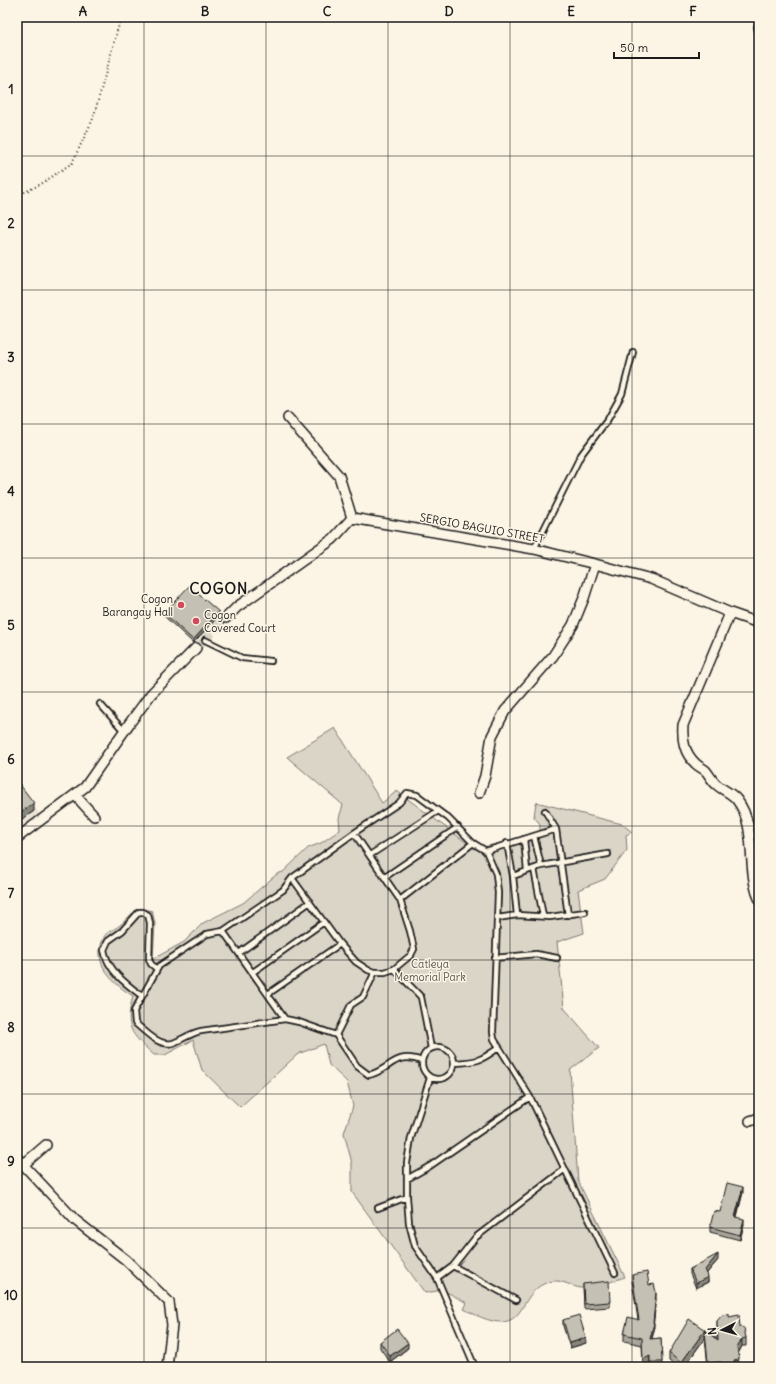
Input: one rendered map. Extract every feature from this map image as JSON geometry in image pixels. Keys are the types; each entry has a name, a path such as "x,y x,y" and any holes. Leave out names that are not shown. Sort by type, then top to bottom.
{"street":[{"path":"226,618 237,607 334,539 352,518 339,476 288,418"},
{"name":"SERGIO BAGUIO STREET","path":"352,518 534,549 595,564 651,579 730,613 758,623"},
{"path":"479,793 485,776 492,736 505,711 553,656 573,625 595,564"},
{"path":"730,613 683,725 682,740 684,747 695,764 704,770 718,786 734,796 744,811 748,822 752,866 759,898"},
{"path":"17,838 85,788 151,694 196,648"},
{"path":"75,795 94,816"},
{"path":"24,1165 46,1145"},
{"path":"17,1158 75,1220 126,1260 168,1302 172,1325 167,1367"}],"lane":[{"path":"759,20 757,27 759,36"},
{"path":"534,549 581,455 608,419 622,394 633,352"},
{"path":"758,623 759,608"},
{"path":"204,640 242,658 271,661"},
{"path":"100,704 124,731"},
{"path":"422,1061 410,1057 397,1060 376,1073 369,1075 356,1066 336,1034 299,1022 284,1019 201,1031 192,1033 171,1044 161,1043 135,1023 134,1011 159,966 207,934 223,931 283,890 292,878 354,833 399,803 407,793 417,795 458,827 473,844 486,851 497,884 498,918 495,958 493,1032 498,1048 530,1097 615,1273"},
{"path":"370,855 438,811"},
{"path":"545,811 556,829 568,915"},
{"path":"385,877 458,827"},
{"path":"486,851 507,843 556,829"},
{"path":"292,878 340,944 356,962 368,970 375,972 385,972 394,969 411,955 414,949 412,940 400,900 354,833"},
{"path":"534,836 541,866"},
{"path":"524,839 527,871"},
{"path":"507,843 513,876 517,915"},
{"path":"400,900 473,844"},
{"path":"513,876 534,870 541,866 561,864 608,854"},
{"path":"534,870 543,916"},
{"path":"239,952 310,902"},
{"path":"142,996 122,980 110,966 104,950 108,941 122,931 138,912 143,912 148,915 150,923 149,959 150,964 157,969"},
{"path":"498,918 517,915 568,915 585,912"},
{"path":"253,972 324,922"},
{"path":"223,931 253,972 284,1019"},
{"path":"268,994 340,944"},
{"path":"495,958 536,954 556,958"},
{"path":"394,969 421,997 431,1048"},
{"path":"336,1034 351,1005 363,997 375,972"},
{"path":"439,1047 447,1049 452,1055 454,1063 452,1071 446,1077 438,1079 430,1078 425,1073 422,1061 424,1054 431,1048 439,1047"},
{"path":"454,1063 474,1062 486,1058 498,1048"},
{"path":"430,1078 412,1138 407,1179 409,1223 415,1246 437,1278 475,1367"},
{"path":"407,1179 430,1166 530,1097"},
{"path":"437,1278 453,1266 476,1237 565,1169"},
{"path":"378,1208 407,1197"},
{"path":"453,1266 516,1300"}],"path":[{"path":"17,196 41,184 72,163 93,119 121,17"}],"shaded area":[{"path":"17,784 41,816 17,835"}],"green space":[{"name":"Catleya Memorial Park","path":"335,728 382,803 397,791 475,849 534,835 540,831 540,824 534,817 536,802 622,824 632,832 626,835 627,850 605,879 578,890 584,933 557,942 564,1008 599,1048 570,1070 578,1181 625,1277 585,1288 554,1281 541,1286 532,1293 520,1312 512,1319 502,1322 486,1319 464,1309 467,1303 443,1290 425,1293 352,1192 352,1163 344,1133 353,1106 347,1082 329,1065 324,1044 298,1054 240,1107 202,1070 193,1040 165,1055 154,1055 135,1036 129,1016 133,996 119,986 107,974 103,967 100,951 105,935 119,926 134,912 141,910 152,911 155,923 153,959 184,942 203,923 243,903 277,874 283,872 308,848 321,843 340,830 339,818 343,805 287,757"}],"building":[{"path":"189,586 219,612 193,640 164,613"},
{"path":"17,781 34,803 21,812 17,806"},
{"path":"727,1183 743,1187 735,1217 744,1219 740,1235 710,1227 714,1211 720,1212"},
{"path":"718,1254 705,1270 708,1277 696,1283 690,1269"},
{"path":"647,1272 649,1285 654,1284 656,1292 654,1323 650,1339 661,1338 662,1362 650,1362 650,1356 643,1359 642,1338 624,1334 628,1317 639,1320 632,1275"},
{"path":"609,1281 610,1302 584,1304 583,1284"},
{"path":"729,1314 729,1317 739,1315 740,1327 744,1328 746,1338 742,1339 737,1348 739,1360 734,1361 734,1365 722,1367 721,1362 708,1363 705,1331 718,1340 717,1321 722,1315"},
{"path":"579,1315 586,1338 570,1343 563,1320"},
{"path":"689,1319 705,1330 681,1363 669,1353"},
{"path":"397,1329 408,1343 390,1356 380,1342"}],"tunnel":[{"path":"196,648 226,618"}],"place":[{"name":"Cogon Barangay Hall","path":"181,605"},
{"name":"Cogon Covered Court","path":"196,621"}],"district":[{"name":"COGON","path":"219,588"}]}
